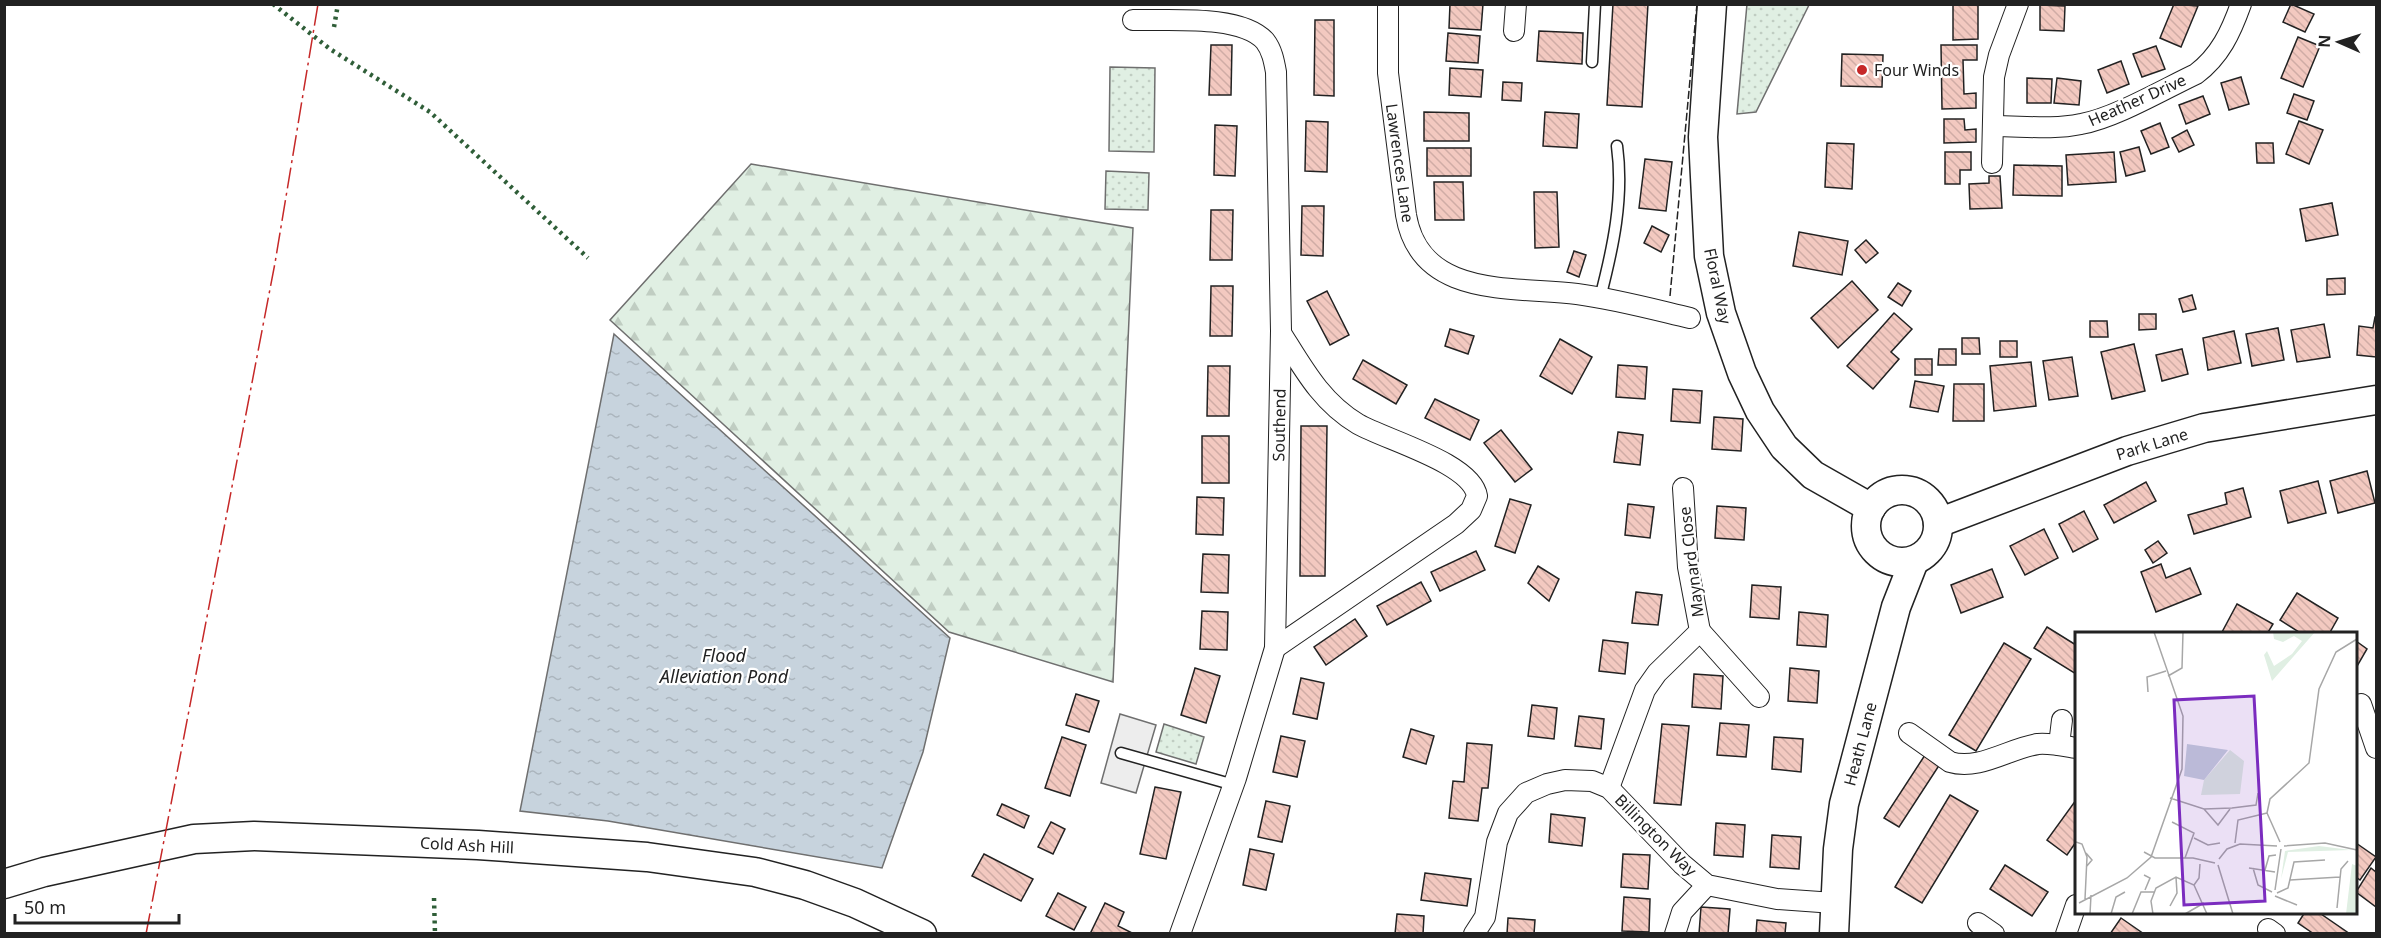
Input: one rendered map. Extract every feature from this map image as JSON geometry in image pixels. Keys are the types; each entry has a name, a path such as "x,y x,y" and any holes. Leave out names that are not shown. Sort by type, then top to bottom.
{"street":[{"name":"Lawrences Lane","path":"1388,4 1388,73 1408,227 1418,249 1427,261 1461,281 1600,298 1689,318"},
{"path":"1514,32 1516,4"},
{"name":"Floral Way","path":"1712,4 1703,137 1709,256 1721,313 1742,373 1760,411 1784,447 1813,475 1870,508"},
{"path":"1992,163 1994,77 1999,55 2018,4"},
{"name":"Heather Drive","path":"1994,126 2060,127 2083,124 2103,118 2196,74 2209,64 2222,48 2232,30 2241,4"},
{"name":"Southend","path":"1133,20 1234,24 1257,34 1270,49 1276,72 1281,331 1275,648 1234,784 1180,933"},
{"path":"1275,648 1456,524 1471,510 1477,496 1472,482 1456,469 1359,424 1332,404 1309,379 1281,331"},
{"name":"Park Lane","path":"1938,523 2127,451 2204,428 2376,400"},
{"name":"Maynard Close","path":"1609,788 1645,690 1700,631 1689,567 1683,489"},
{"path":"1898,490 1920,495 1929,502 1938,523 1937,535 1932,546 1914,561 1892,562 1882,557 1874,550 1865,529 1870,508 1887,493 1898,490"},
{"name":"Heath Lane","path":"1834,933 1834,903 1844,804 1896,607 1914,561"},
{"path":"1700,631 1760,698"},
{"path":"2364,703 2376,748"},
{"path":"1909,734 1950,762 1977,763 2040,744 2068,747 2062,720"},
{"name":"Billington Way","path":"1474,933 1485,917 1502,824 1517,801 1536,788 1554,782 1584,780 1609,788 1682,864 1707,885 1777,899 1834,903"},
{"name":"Cold Ash Hill","path":"4,884 44,872 194,839 254,836 478,845 647,857 755,872 815,889 921,933"},
{"path":"1675,933 1682,912 1707,885"},
{"path":"2066,933 2075,907"}],"lane":[{"path":"1592,62 1595,4"},
{"path":"1600,298 1615,235 1620,169 1617,146"},
{"path":"1121,753 1234,784"}],"green space":[{"path":"1747,4 1809,5 1756,112 1737,114"},
{"path":"1110,67 1155,68 1154,152 1109,151"},
{"path":"751,164 1133,228 1113,682 949,632 610,320"},
{"path":"1106,171 1149,173 1148,210 1105,209"},
{"path":"1164,724 1204,737 1196,764 1156,752"}],"shaded area":[{"path":"1120,714 1156,725 1136,793 1101,783"}],"water":[{"name":"Flood Alleviation Pond","path":"614,334 950,638 923,752 882,868 608,821 520,811"}],"building":[{"path":"1450,4 1483,4 1481,30 1449,28"},
{"path":"1613,4 1648,4 1642,107 1607,105"},
{"path":"1953,4 1978,4 1978,39 1953,40"},
{"path":"2174,4 2198,6 2181,47 2160,38"},
{"path":"2291,4 2314,14 2305,32 2283,22"},
{"path":"2040,5 2065,6 2064,31 2040,30"},
{"path":"1315,20 1334,20 1334,96 1314,95"},
{"path":"1539,31 1583,33 1582,64 1537,61"},
{"path":"1448,33 1480,36 1478,63 1446,61"},
{"path":"2298,37 2320,46 2303,87 2281,78"},
{"path":"1211,45 1232,45 1231,95 1209,95"},
{"path":"1941,45 1977,45 1977,60 1963,60 1964,94 1976,93 1976,108 1942,109"},
{"path":"2156,46 2165,69 2142,77 2133,54"},
{"name":"Four Winds","path":"1842,54 1883,55 1882,87 1841,86"},
{"path":"2121,61 2129,84 2107,93 2098,70"},
{"path":"1450,68 1483,70 1481,97 1449,95"},
{"path":"2241,77 2249,104 2229,110 2221,83"},
{"path":"2027,78 2052,79 2051,103 2027,103"},
{"path":"2057,78 2081,81 2079,105 2054,103"},
{"path":"1503,82 1522,83 1521,101 1502,100"},
{"path":"2294,94 2314,101 2307,120 2287,113"},
{"path":"2203,96 2210,114 2186,124 2179,105"},
{"path":"1424,112 1469,113 1469,141 1424,141"},
{"path":"1545,112 1579,114 1577,148 1543,146"},
{"path":"1944,119 1964,119 1965,130 1976,129 1976,142 1944,143"},
{"path":"1306,121 1328,122 1327,172 1305,171"},
{"path":"2299,121 2323,130 2309,164 2286,154"},
{"path":"2160,123 2169,147 2151,154 2141,131"},
{"path":"1215,125 1237,126 1235,176 1214,175"},
{"path":"2187,130 2194,145 2179,152 2172,138"},
{"path":"1827,143 1854,144 1852,189 1825,187"},
{"path":"2256,143 2273,143 2274,163 2257,163"},
{"path":"2139,147 2145,171 2126,176 2120,152"},
{"path":"1427,148 1471,148 1471,176 1427,176"},
{"path":"1945,152 1971,152 1971,170 1960,170 1960,184 1945,184"},
{"path":"2114,152 2116,182 2068,185 2066,155"},
{"path":"1645,159 1672,162 1666,211 1639,208"},
{"path":"2014,165 2062,166 2062,196 2013,195"},
{"path":"1989,176 2000,176 2002,208 1970,209 1969,184 1989,183"},
{"path":"1434,182 1463,182 1464,220 1435,220"},
{"path":"1534,192 1557,192 1559,247 1535,248"},
{"path":"2332,203 2338,235 2306,241 2300,209"},
{"path":"1302,206 1324,206 1323,256 1301,255"},
{"path":"1211,210 1233,210 1232,260 1210,260"},
{"path":"1652,226 1669,235 1661,252 1644,243"},
{"path":"1799,232 1848,241 1842,275 1793,266"},
{"path":"1866,240 1878,253 1866,263 1855,250"},
{"path":"1574,251 1586,255 1579,277 1567,272"},
{"path":"2345,278 2345,294 2327,295 2327,279"},
{"path":"1852,281 1878,310 1838,348 1811,318"},
{"path":"1898,283 1911,291 1902,306 1888,297"},
{"path":"1211,286 1233,286 1232,336 1210,336"},
{"path":"1327,291 1349,335 1330,345 1307,301"},
{"path":"2192,295 2196,309 2183,312 2179,299"},
{"path":"1894,313 1912,329 1891,352 1899,359 1873,389 1847,366"},
{"path":"2139,314 2156,314 2156,329 2139,330"},
{"path":"2375,317 2376,357 2357,355 2359,326 2373,328"},
{"path":"2090,321 2107,321 2108,337 2090,337"},
{"path":"2324,324 2330,357 2297,362 2291,330"},
{"path":"2278,328 2284,360 2252,366 2246,334"},
{"path":"1450,329 1474,336 1468,354 1445,346"},
{"path":"2234,331 2241,363 2208,370 2203,338"},
{"path":"1962,338 1979,338 1980,354 1962,354"},
{"path":"1560,339 1592,357 1572,394 1540,376"},
{"path":"2000,341 2017,341 2017,357 2000,357"},
{"path":"2134,344 2145,391 2112,399 2101,352"},
{"path":"1939,349 1956,349 1956,365 1938,365"},
{"path":"2182,349 2188,374 2162,381 2156,355"},
{"path":"2072,357 2078,396 2049,400 2043,361"},
{"path":"1915,359 1932,359 1932,375 1915,375"},
{"path":"1363,360 1407,385 1396,404 1353,379"},
{"path":"2031,362 2036,406 1994,411 1990,366"},
{"path":"1618,365 1647,367 1645,399 1616,397"},
{"path":"1208,366 1230,366 1229,416 1207,416"},
{"path":"1915,381 1944,386 1938,412 1910,407"},
{"path":"1954,384 1984,384 1984,421 1953,421"},
{"path":"1673,389 1702,391 1700,423 1671,421"},
{"path":"1435,399 1479,420 1470,440 1425,418"},
{"path":"1714,417 1743,419 1741,451 1712,449"},
{"path":"1301,426 1327,426 1325,576 1300,576"},
{"path":"1501,430 1532,469 1515,482 1484,443"},
{"path":"1618,432 1643,435 1640,465 1614,462"},
{"path":"1202,436 1229,436 1229,483 1202,483"},
{"path":"2367,471 2375,503 2338,513 2330,481"},
{"path":"2318,481 2326,513 2288,523 2280,491"},
{"path":"2146,482 2156,501 2114,523 2104,505"},
{"path":"2243,488 2251,517 2194,534 2188,515 2227,504 2225,493"},
{"path":"1197,497 1224,498 1223,535 1196,534"},
{"path":"1510,499 1531,505 1515,553 1495,546"},
{"path":"1628,504 1654,507 1650,538 1625,535"},
{"path":"1717,506 1746,508 1744,540 1715,538"},
{"path":"2084,511 2098,539 2073,552 2059,524"},
{"path":"2044,529 2058,558 2025,575 2010,546"},
{"path":"2158,541 2167,553 2153,563 2145,550"},
{"path":"1476,551 1485,570 1440,591 1431,572"},
{"path":"1203,554 1229,555 1228,593 1201,592"},
{"path":"2161,564 2166,578 2190,568 2201,594 2156,612 2141,572"},
{"path":"1538,566 1559,579 1549,601 1528,583"},
{"path":"1992,569 2003,597 1961,613 1951,585"},
{"path":"1421,582 1431,601 1387,625 1377,606"},
{"path":"1752,585 1781,587 1779,619 1750,617"},
{"path":"1636,592 1662,595 1658,625 1632,623"},
{"path":"2297,593 2338,618 2330,632 2299,632 2280,620"},
{"path":"2237,604 2273,624 2268,632 2222,632"},
{"path":"1202,611 1228,612 1227,650 1200,649"},
{"path":"1799,612 1828,615 1826,647 1797,645"},
{"path":"1355,619 1367,636 1326,665 1314,647"},
{"path":"2047,627 2075,644 2075,673 2034,648"},
{"path":"1603,640 1628,643 1625,674 1599,671"},
{"path":"2357,642 2367,649 2357,666"},
{"path":"2004,643 2031,659 1976,751 1949,735"},
{"path":"1195,668 1220,676 1206,723 1181,715"},
{"path":"1790,668 1819,671 1817,703 1788,701"},
{"path":"1694,674 1723,676 1721,709 1692,707"},
{"path":"1301,678 1324,683 1317,719 1293,714"},
{"path":"1076,694 1099,701 1089,732 1066,725"},
{"path":"1532,705 1557,708 1554,739 1528,736"},
{"path":"1579,716 1604,719 1601,749 1575,746"},
{"path":"1720,723 1749,725 1746,757 1717,755"},
{"path":"1662,724 1689,726 1681,805 1654,803"},
{"path":"1411,729 1434,736 1426,764 1403,757"},
{"path":"1281,736 1305,741 1297,777 1273,772"},
{"path":"1062,737 1086,745 1070,796 1045,788"},
{"path":"1774,737 1803,739 1801,772 1772,769"},
{"path":"1467,743 1492,745 1488,788 1482,788 1478,821 1449,818 1453,781 1464,782"},
{"path":"1925,755 1940,764 1899,827 1884,818"},
{"path":"1155,787 1181,792 1166,859 1140,854"},
{"path":"1950,795 1978,811 1922,903 1895,887"},
{"path":"1266,801 1290,806 1282,842 1258,837"},
{"path":"2075,801 2075,843 2067,855 2047,840"},
{"path":"1002,804 1029,816 1024,828 997,815"},
{"path":"1551,814 1585,818 1582,846 1549,842"},
{"path":"1051,822 1065,829 1053,854 1038,847"},
{"path":"1716,823 1745,825 1743,857 1714,855"},
{"path":"1772,835 1801,837 1799,869 1770,867"},
{"path":"2357,844 2376,857 2360,880 2357,878"},
{"path":"1250,849 1274,854 1266,890 1243,885"},
{"path":"984,854 1033,879 1021,901 972,876"},
{"path":"1623,854 1650,855 1648,889 1621,887"},
{"path":"2005,865 2048,892 2032,916 1990,889"},
{"path":"2371,868 2376,872 2376,907 2357,890"},
{"path":"1425,873 1471,879 1467,906 1421,900"},
{"path":"1058,893 1086,907 1074,930 1046,916"},
{"path":"1624,897 1650,899 1649,932 1622,931"},
{"path":"1105,903 1124,912 1118,926 1134,934 1090,934"},
{"path":"1701,907 1730,909 1728,934 1699,934"},
{"path":"1397,914 1424,916 1423,934 1395,934"},
{"path":"2304,914 2321,914 2350,934 2314,934 2298,923"},
{"path":"1508,918 1535,920 1534,934 1507,934"},
{"path":"2121,918 2144,934 2110,934"},
{"path":"1757,920 1786,923 1785,934 1756,934"}],"hedge":[{"path":"273,4 330,49 430,112 588,258"},
{"path":"334,27 338,4"},
{"path":"434,898 435,934"}],"fence":[{"path":"1670,296 1697,4"}],"power":[{"path":"146,934 275,263 318,4"}],"place":[{"name":"Four Winds","path":"1862,70"}]}
